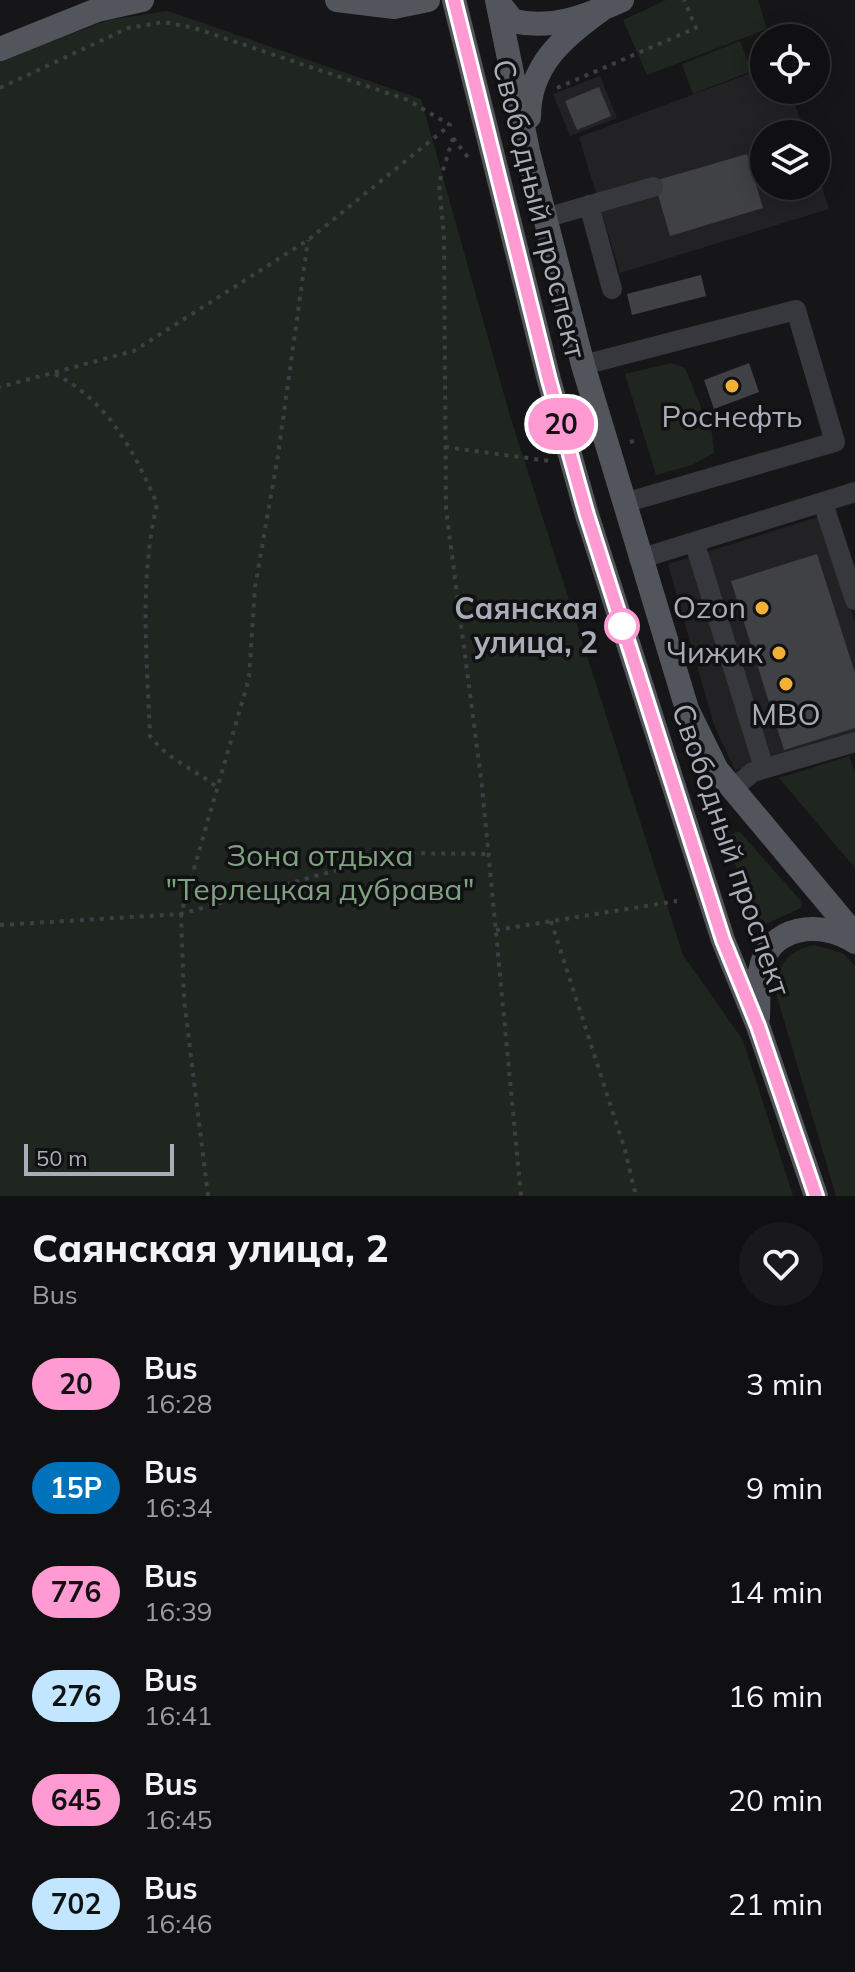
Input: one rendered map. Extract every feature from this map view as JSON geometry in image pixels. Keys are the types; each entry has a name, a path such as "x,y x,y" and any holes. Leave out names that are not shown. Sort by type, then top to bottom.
{"main road":[{"path":"0,49 97,10 142,0"},
{"path":"337,0 394,7 428,0"},
{"name":"Свободный проспект","path":"454,0 583,501 723,940 758,1026 816,1196"},
{"path":"497,0 505,15 527,24 556,24 612,5"},
{"name":"Свободный проспект","path":"497,0 528,151 583,365 639,559 691,720 711,761 732,789 855,935"},
{"path":"528,151 533,79 558,44 612,5"},
{"name":"Свободный проспект","path":"758,1026 760,971 773,943 787,934 817,929 834,931 855,942"}],"lane":[{"path":"545,218 653,187"},
{"path":"589,205 612,289"},
{"path":"583,365 796,310 835,442 624,503"},
{"path":"639,559 855,492"},
{"path":"823,503 854,590"},
{"path":"695,544 764,768"},
{"path":"732,789 753,772 855,742"}],"path":[{"path":"544,92 696,28 684,0"},
{"path":"0,88 128,28 164,22 194,28 408,100 450,125 308,240 134,351 0,387"},
{"path":"453,138 439,183 444,237 446,509 488,854 521,1196"},
{"path":"208,1196 184,999 181,914 249,678 255,587 278,455 308,240"},
{"path":"53,373 78,385 109,414 157,504 149,540 146,578 150,736 164,755 195,769 217,787"},
{"path":"624,444 640,440"},
{"path":"445,447 540,461"},
{"path":"0,925 181,914 397,853 488,854"},
{"path":"496,930 677,901"},
{"path":"551,921 625,1150 636,1196"}],"shaded area":[{"path":"750,73 750,104 795,104 800,120 750,120 750,200 826,200 829,209 620,273 579,137"},
{"path":"600,76 617,118 570,136 553,94"},
{"path":"821,516 855,622 855,736 735,770 714,725 668,564"}],"green space":[{"path":"666,0 758,0 765,24 750,24 750,36 647,75 623,20"},
{"name":"Зона отдыха \"Терлецкая дубрава\"","path":"168,11 421,99 510,416 683,955 743,1040 793,1196 0,1196 0,61 108,20"},
{"path":"740,41 750,72 693,94 682,64"},
{"path":"672,363 685,368 712,434 714,453 692,465 656,475 625,374"},
{"path":"849,756 855,772 855,868 779,778"},
{"path":"739,831 802,902 801,908 757,928 753,926 728,840 730,835"},
{"path":"814,945 843,953 855,966 855,1196 836,1196 775,990 778,973 786,960 805,947"}],"building":[{"path":"599,87 611,116 577,130 565,101"},
{"path":"747,154 750,200 761,200 763,208 670,236 654,181"},
{"path":"701,275 706,296 632,315 627,294"},
{"name":"Роснефть","path":"749,363 759,392 714,409 704,380"},
{"path":"817,554 855,673 855,728 784,750 731,581"}],"bus line":[{"name":"20","path":"454,0 549,380 587,515 723,940 758,1026 816,1196"}],"place":[{"name":"Роснефть","path":"732,386"},
{"name":"Ozon","path":"762,608"},
{"name":"Саянская улица, 2","path":"622,626"},
{"name":"Чижик","path":"779,653"},
{"name":"МВО","path":"786,684"}]}
